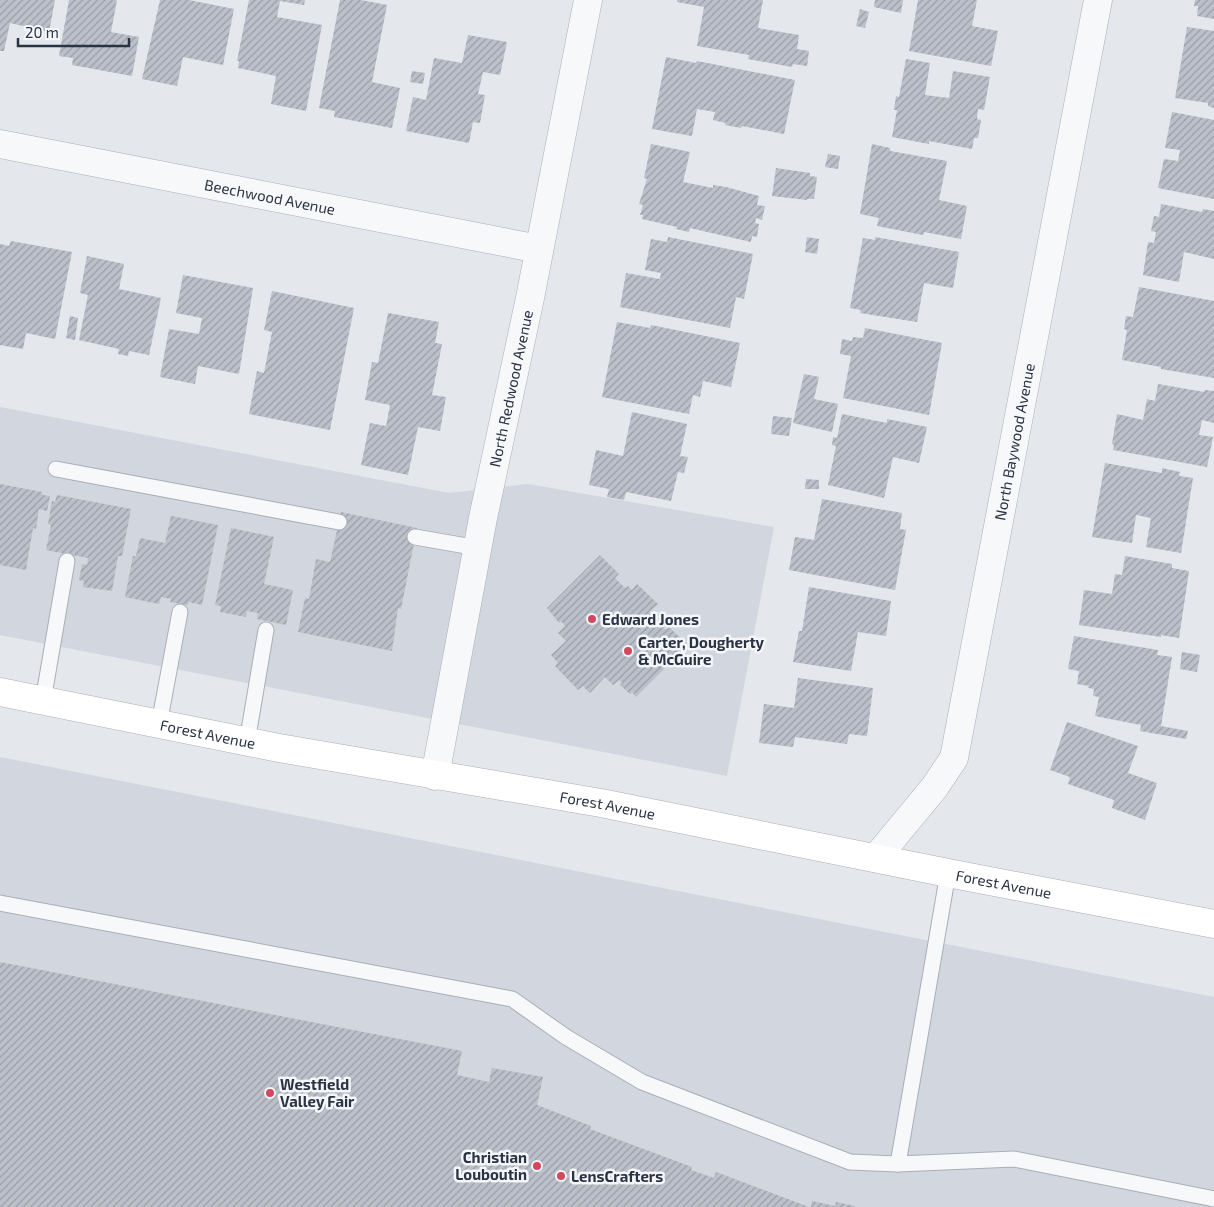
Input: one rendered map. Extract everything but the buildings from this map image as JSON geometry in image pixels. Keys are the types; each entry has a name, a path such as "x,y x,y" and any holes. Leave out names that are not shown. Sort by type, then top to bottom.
{"main road":[{"name":"Forest Avenue","path":"0,692 247,742 435,776 601,803 1214,924"}],"street":[{"name":"North Redwood Avenue","path":"435,776 478,548 588,0"},
{"name":"North Baywood Avenue","path":"876,858 934,788 954,758 1098,0"},
{"name":"Beechwood Avenue","path":"0,144 539,249"}],"lane":[{"path":"56,469 339,522"},
{"path":"415,537 478,548"},
{"path":"43,701 68,561"},
{"path":"159,724 180,612"},
{"path":"247,742 266,630"},
{"path":"898,1164 948,873"},
{"path":"0,903 512,1000 566,1037 642,1082 850,1162 898,1164 1014,1159 1214,1199"}],"shaded area":[{"path":"0,407 449,493 528,484 774,527 727,776 0,635"},
{"name":"Westfield Valley Fair","path":"0,757 1214,997 1214,1207 0,1207"}],"place":[{"name":"Edward Jones","path":"592,619"},
{"name":"Carter, Dougherty & McGuire","path":"628,651"},
{"name":"Westfield Valley Fair","path":"270,1093"},
{"name":"Christian Louboutin","path":"537,1166"},
{"name":"LensCrafters","path":"561,1176"}]}
